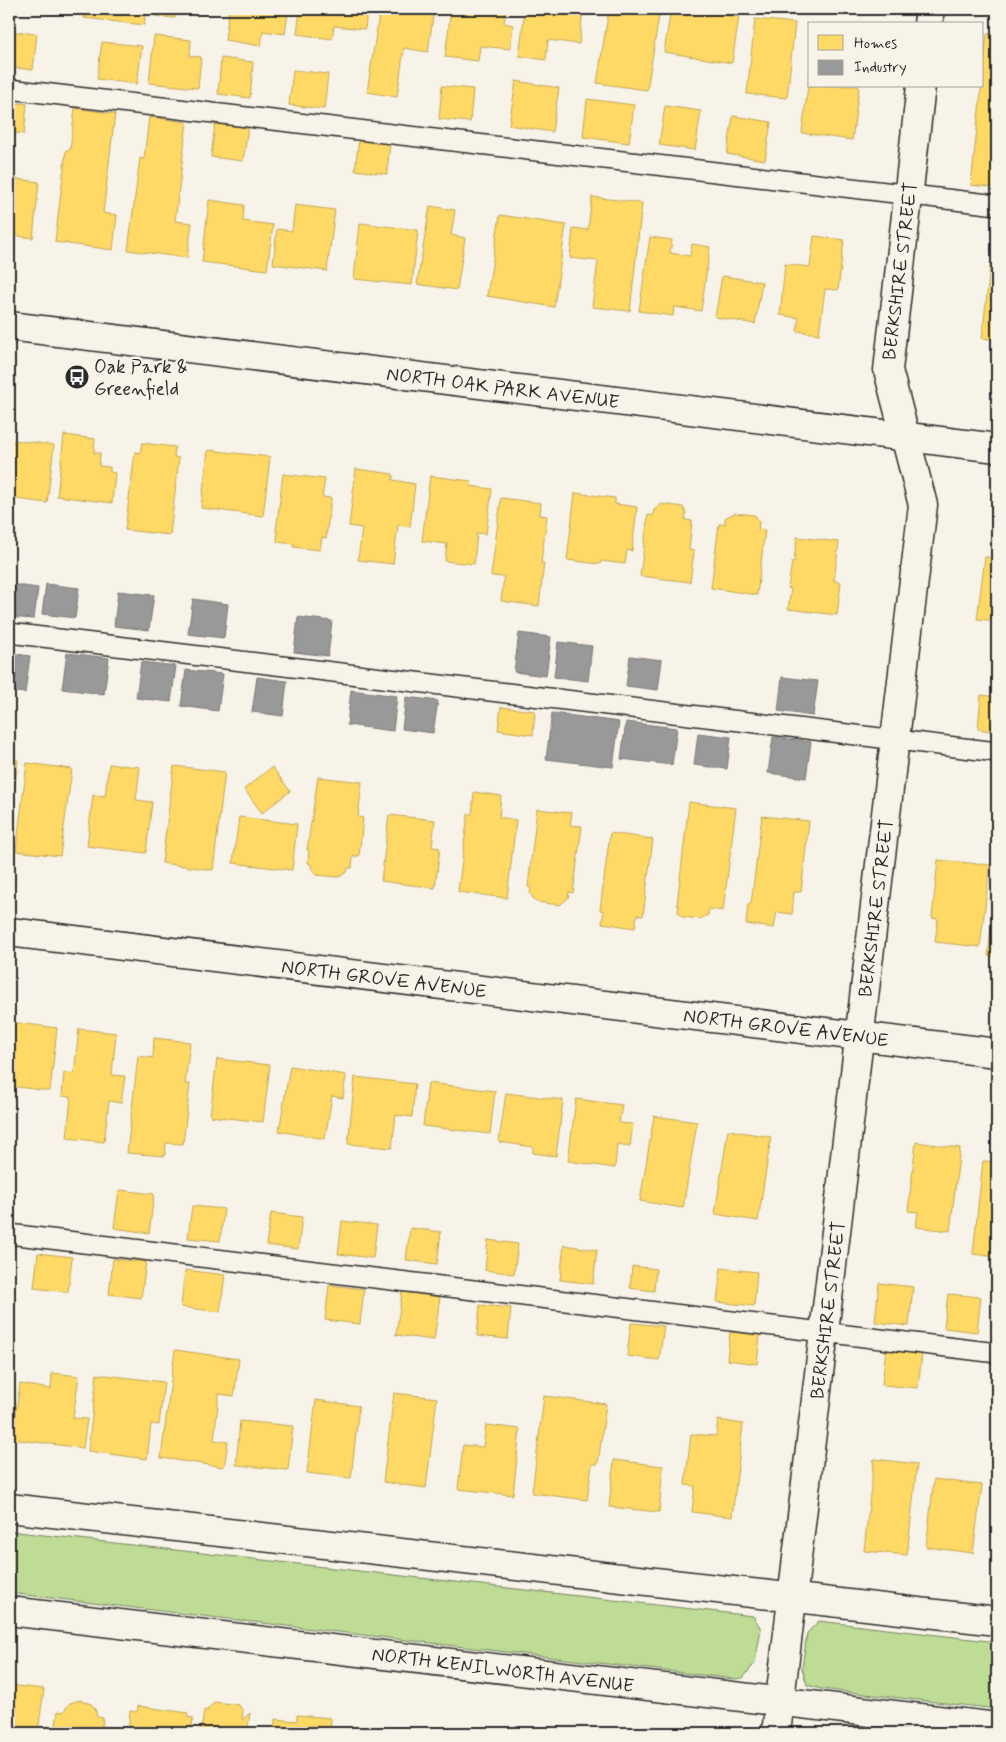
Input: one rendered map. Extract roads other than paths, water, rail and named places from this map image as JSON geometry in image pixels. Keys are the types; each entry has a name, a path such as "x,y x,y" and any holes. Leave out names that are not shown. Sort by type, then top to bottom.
{"street":[{"path":"928,22 930,9"},
{"name":"BERKSHIRE STREET","path":"776,1733 923,506 888,370 921,88"},
{"name":"NORTH OAK PARK AVENUE","path":"9,326 997,448"},
{"name":"NORTH GROVE AVENUE","path":"9,932 997,1053"},
{"path":"9,1508 997,1621"},
{"name":"NORTH KENILWORTH AVENUE","path":"9,1611 997,1727"}],"lane":[{"path":"9,89 997,205"},
{"path":"9,633 997,752"},
{"path":"9,1234 997,1353"}],"place":[{"name":"Oak Park & Greenfield","path":"77,377"}]}
